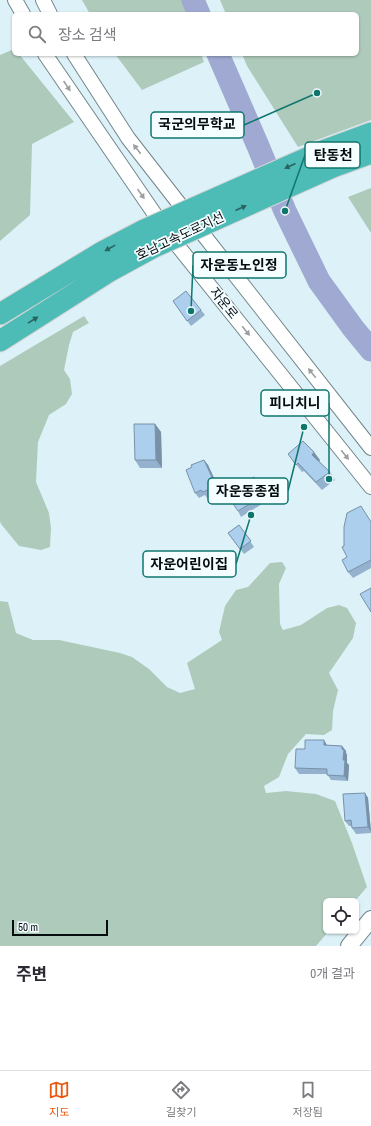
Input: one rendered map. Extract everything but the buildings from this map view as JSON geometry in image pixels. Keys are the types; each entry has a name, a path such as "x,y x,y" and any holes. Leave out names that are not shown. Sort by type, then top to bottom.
{"highway":[{"name":"호남고속도로지선","path":"0,314 102,252 149,238 329,159 371,133"},
{"name":"호남고속도로지선","path":"329,159 371,153"},
{"name":"호남고속도로지선","path":"0,341 110,271 149,238"}],"main road":[{"path":"349,946 371,919"}],"street":[{"path":"15,0 22,12"},
{"path":"43,0 49,12"},
{"name":"자운로","path":"46,56 169,235 371,487"},
{"name":"자운로","path":"75,56 128,138 371,448"}],"green space":[{"path":"82,0 185,0 189,12 89,12"},
{"path":"220,0 371,0 371,120 298,147 247,66 243,56 359,56 359,12 225,12"},
{"path":"12,50 12,56 21,56 74,122 32,144 30,215 0,241 0,55"},
{"path":"116,56 202,56 204,62 142,90"},
{"path":"371,188 371,233 348,197"},
{"path":"84,316 89,323 73,332 64,370 70,379 72,394 66,404 49,415 38,442 36,482 49,513 51,528 50,547 41,550 19,546 0,521 0,366"},
{"path":"282,562 286,568 279,584 280,624 283,630 301,625 327,608 339,605 347,608 356,623 353,638 329,673 338,690 333,711 332,730 324,735 306,734 288,754 279,777 264,786 266,793 286,791 316,794 335,801 352,843 367,887 358,898 323,898 323,934 326,934 316,946 0,946 0,601 8,602 16,633 33,640 59,640 132,657 149,669 167,687 180,693 195,689 187,663 222,640 219,632 225,606 236,590 248,587 270,563"}],"waterway":[{"path":"193,0 198,12"},
{"path":"219,56 285,211 319,281 371,350"}],"place":[{"name":"국군의무학교","path":"317,93"},
{"name":"탄동천","path":"285,211"},
{"name":"자운동노인정","path":"191,311"},
{"name":"자운동종점","path":"304,427"},
{"name":"피니치니","path":"329,479"},
{"name":"자운어린이집","path":"251,515"}]}
